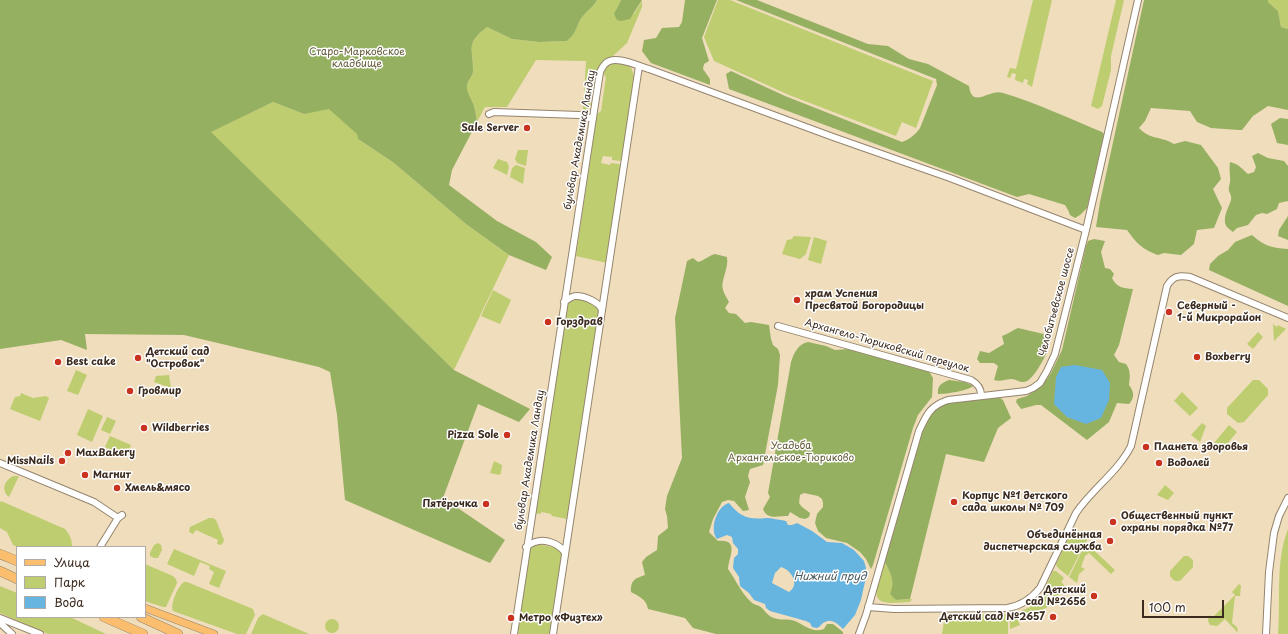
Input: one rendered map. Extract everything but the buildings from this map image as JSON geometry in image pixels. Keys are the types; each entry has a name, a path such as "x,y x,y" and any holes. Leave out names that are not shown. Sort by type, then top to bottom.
{"highway":[{"path":"0,554 16,561"},
{"path":"0,571 16,579"},
{"path":"106,618 142,634"},
{"path":"143,618 178,634"}],"main road":[{"path":"146,608 214,634"}],"street":[{"name":"Челобитьевское шоссе","path":"859,634 919,430 930,410 939,403 961,397 1026,391 1033,388 1040,383 1055,354 1086,230 1138,0"},
{"name":"бульвар Академика Ландау","path":"514,634 526,547 600,72 605,63 612,60 619,60 640,66 950,178 1086,230"},
{"path":"553,634 640,66"},
{"path":"489,114 494,112 579,115 593,119"},
{"path":"868,607 894,609 1007,608 1018,606 1033,596 1040,588 1076,513 1122,460 1130,446 1167,286 1174,277 1190,277 1288,318"},
{"path":"564,302 572,297 581,296 596,303 602,310"},
{"name":"Архангело-Тюриковский переулок","path":"778,326 971,380 981,389 981,395"},
{"path":"0,463 94,502 120,516 101,546"},
{"path":"1266,634 1269,572 1274,533 1279,516 1288,498"},
{"path":"526,547 539,541 558,545 566,552"},
{"path":"0,618 40,634"},
{"path":"0,623 12,634"}],"green space":[{"name":"Старо-Марковское кладбище","path":"0,0 597,0 582,17 574,33 567,41 539,42 512,39 487,27 475,38 472,47 473,72 467,84 467,89 474,106 477,122 452,170 449,185 497,221 536,242 552,257 546,270 509,255 466,224 394,163 358,139 357,134 329,109 304,114 273,102 211,132 454,370 530,409 519,422 478,404 443,498 505,540 490,563 345,500 337,415 330,372 319,367 184,335 85,334 87,350 61,340 0,349"},
{"path":"458,0 358,139 394,163 466,224 509,255 454,370 210,132 273,102 304,114"},
{"path":"597,0 621,0 616,10 634,14 642,1 642,7 627,43 613,56 602,62 600,68 595,71 590,108 583,110 586,61 536,60 507,107 485,107 477,122 474,106 467,86 473,72 472,47 475,39 480,33 487,27 512,39 539,42 567,41 574,33 582,17"},
{"path":"621,0 642,0 630,19 621,21 617,20 614,14"},
{"path":"685,0 717,0 702,38 709,61 704,64 703,69 710,79 710,85 651,63 642,51 644,40 656,38 662,28 679,27 682,22"},
{"path":"718,0 730,0 933,81 916,128 902,122 896,136 789,95 714,61 704,37"},
{"path":"736,0 757,0 868,44 888,46 909,59 928,64 969,86 974,97 982,97 998,92 1003,93 1041,106 1102,132 1104,134 1087,208 1075,218 1070,215 1065,205 1029,194 1017,197 729,89 726,74 731,71 785,96 902,142 907,140 920,128 937,85 936,79"},
{"path":"1033,0 1052,0 1032,87 1027,84 1028,80 1024,79 1023,83 1015,80 1016,74 1012,73 1010,78 1007,77 1010,68 1016,69"},
{"path":"1116,0 1124,0 1111,56 1111,70 1102,106 1098,109 1091,106"},
{"path":"1144,0 1268,0 1268,2 1278,11 1281,27 1288,29 1288,110 1268,106 1253,116 1242,130 1239,130 1211,128 1197,122 1190,111 1151,108 1145,121 1139,128 1151,136 1174,144 1185,141 1201,145 1218,168 1221,179 1213,189 1222,208 1214,228 1197,230 1194,244 1181,255 1164,253 1158,255 1140,246 1127,230 1096,227 1100,202"},
{"path":"1268,0 1288,0 1288,29 1281,27 1278,11 1268,2"},
{"path":"616,62 631,67 634,76 622,159 620,161 612,160 612,157 603,156 601,163 610,165 611,163 619,164 621,166 607,263 576,256 597,114 601,111 606,77 604,75 606,67"},
{"path":"1280,118 1288,119 1288,145 1277,143 1271,124"},
{"path":"518,150 528,150 526,166 517,163 515,159"},
{"path":"1258,153 1268,158 1284,161 1288,166 1288,201 1279,203 1277,209 1267,214 1262,213 1256,215 1248,225 1237,228 1233,232 1226,226 1225,223 1226,213 1231,199 1229,191 1230,162 1238,165 1248,174 1254,172 1256,167 1252,156"},
{"path":"498,159 507,162 509,167 507,175 493,168"},
{"path":"516,165 525,168 523,184 510,177 512,168"},
{"path":"1288,216 1288,240 1278,236 1279,230"},
{"path":"1252,235 1260,242 1268,246 1288,249 1288,306 1209,270 1210,264 1218,256 1228,250 1235,242"},
{"path":"794,236 811,237 806,254 800,259 782,254 787,240 792,239"},
{"path":"814,237 827,241 821,264 808,260"},
{"path":"1094,239 1105,241 1101,252 1105,268 1110,269 1114,274 1112,278 1118,286 1133,289 1119,345 1114,355 1119,362 1126,364 1129,369 1129,385 1133,394 1129,404 1117,403 1109,422 1087,440 1041,405 1021,409 1016,402 1017,399 1027,396 1042,386 1051,373 1062,350 1088,241","holes":["1056,377 1074,419 1067,417"]},
{"path":"715,254 727,257 727,266 722,286 729,302 725,308 729,313 736,314 745,323 751,322 769,325 773,345 778,349 780,355 778,385 763,465 750,469 748,476 750,482 745,497 749,510 743,511 734,501 728,500 722,502 713,519 709,532 718,541 725,541 731,546 732,550 728,569 744,595 752,603 761,607 774,618 792,620 816,630 824,629 827,624 833,624 843,632 843,634 716,634 693,628 685,618 648,609 640,597 631,592 631,585 634,580 645,575 642,562 646,557 657,550 658,536 668,528 665,509 667,496 682,458 675,318 687,261 693,258 698,262"},
{"path":"493,290 511,300 500,324 481,316"},
{"path":"578,299 595,305 599,313 567,519 542,512 540,514 534,513 567,306 569,302"},
{"path":"1273,323 1277,327 1278,325 1286,329 1274,341"},
{"path":"1018,328 1048,335 1049,345 1045,357 1030,379 1025,382 1012,379 1001,381 994,380 998,366 994,363 980,363 977,359 980,351 989,353 1004,344 1002,336"},
{"path":"1258,332 1263,337 1253,349 1247,344"},
{"name":"Усадьба Архангельское-Тюриково","path":"808,342 826,346 835,350 849,349 924,369 929,371 933,378 932,397 918,415 913,428 871,569 866,559 860,552 847,543 826,538 818,531 815,523 817,514 823,507 823,503 822,499 818,496 804,493 800,495 799,503 810,513 809,517 805,519 800,518 790,512 788,516 770,516 767,515 763,509 770,497 768,493 791,362 799,347"},
{"path":"76,370 87,375 78,395 67,391"},
{"path":"169,375 171,388 154,382 156,376"},
{"path":"949,380 965,382 973,386 962,391 938,394 939,386"},
{"path":"1253,380 1259,380 1268,389 1268,395 1244,422 1238,423 1227,414 1227,408"},
{"path":"1182,392 1198,408 1190,416 1174,401"},
{"path":"21,393 33,398 46,396 49,398 40,421 10,409 15,397 20,396"},
{"path":"999,397 1003,400 1011,418 998,428 984,462 946,454 910,599 896,600 890,594 892,589 892,581 884,560 923,430 928,420 937,407 946,402 961,399"},
{"path":"88,409 103,416 92,442 77,435"},
{"path":"107,417 116,421 110,434 101,430"},
{"path":"1202,423 1206,426 1200,442 1191,435"},
{"path":"1229,425 1237,432 1222,450 1214,443"},
{"path":"110,436 131,445 127,456 105,447"},
{"path":"494,461 502,465 501,473 499,475 490,473"},
{"path":"13,476 19,476 9,497 4,489 7,480"},
{"path":"1165,485 1174,493 1168,500 1157,495"},
{"path":"1,501 65,529 70,537 72,546 13,545 7,532 0,528"},
{"path":"209,518 216,520 224,540 221,545 217,544 218,540 196,530 193,534 189,532 190,527"},
{"path":"1074,527 1088,538 1068,576 1057,567 1056,564"},
{"path":"1288,529 1288,634 1278,634 1281,555"},
{"path":"158,543 161,545 162,550 158,558 154,558 150,556 150,553 154,545"},
{"path":"1086,543 1115,570 1111,574 1089,553 1085,556 1081,567 1085,569 1079,574 1077,583 1069,577"},
{"path":"537,544 558,548 562,555 550,634 518,634 529,551"},
{"path":"174,549 226,571 219,588 209,584 214,572 209,569 210,566 200,562 194,576 167,564"},
{"path":"1184,556 1188,556 1193,560 1193,567 1181,580 1173,580 1170,576 1170,571"},
{"path":"884,560 891,575 896,600 912,599 910,602 890,603 879,600 876,590"},
{"path":"146,564 173,576 176,579 177,583 166,607 146,601"},
{"path":"1053,571 1056,571 1064,578 1061,582 1064,585 1056,600 1045,588"},
{"path":"184,582 253,609 255,615 246,634 237,634 173,611 172,608 175,595 179,587"},
{"path":"1239,584 1241,586 1240,596 1235,596 1232,623 1237,627 1238,633 1225,619 1217,626 1210,625 1208,621 1209,615 1212,618 1235,595 1232,592"},
{"path":"0,586 16,593 16,618 72,618 106,634 48,634 0,613"},
{"path":"1045,591 1056,602 1025,620 1022,610 1029,608"},
{"path":"1019,611 1022,619 1018,620 1020,625 1010,629 1010,613"},
{"path":"263,614 309,634 251,634 258,618"},
{"path":"1008,614 1008,634 942,634 945,615"},
{"path":"329,619 335,619 339,623 339,629 335,633 329,633 325,629 325,623"}],"water":[{"path":"1075,365 1102,370 1110,383 1109,400 1101,418 1086,424 1067,417 1054,404 1056,377 1061,367"},
{"name":"Нижний пруд","path":"729,503 737,512 750,518 768,518 786,521 788,525 797,523 812,531 827,542 842,543 854,550 864,561 866,577 861,600 855,615 843,629 831,621 825,622 817,628 812,627 810,623 806,621 770,611 766,608 765,604 754,600 749,593 740,586 739,577 733,568 734,558 738,554 738,549 733,543 732,537 727,535 717,539 714,530 714,524 718,513 725,505","holes":["781,567 791,574 794,582 794,586 789,592 772,583 775,573"]}],"place":[{"name":"Sale Server","path":"527,128"},
{"name":"храм Успения Пресвятой Богородицы","path":"797,300"},
{"name":"Северный - 1-й Микрорайон","path":"1169,312"},
{"name":"Горздрав","path":"548,322"},
{"name":"Boxberry","path":"1197,357"},
{"name":"Детский сад \"Островок\"","path":"138,358"},
{"name":"Best cake","path":"58,362"},
{"name":"Гровмир","path":"130,391"},
{"name":"Wildberries","path":"144,428"},
{"name":"Pizza Sole","path":"507,435"},
{"name":"Планета здоровья","path":"1146,447"},
{"name":"MaxBakery","path":"68,453"},
{"name":"MissNails","path":"62,461"},
{"name":"Водолей","path":"1159,463"},
{"name":"Магнит","path":"85,475"},
{"name":"Хмель&мясо","path":"117,488"},
{"name":"Корпус №1 детского сада школы № 709","path":"954,502"},
{"name":"Пятёрочка","path":"486,504"},
{"name":"Общественный пункт охраны порядка №77","path":"1113,522"},
{"name":"Объединённая диспетчерская служба","path":"1110,541"},
{"name":"Детский сад №2656","path":"1094,596"},
{"name":"Детский сад №2657","path":"1053,617"},
{"name":"Метро «Физтех»","path":"511,618"}]}
